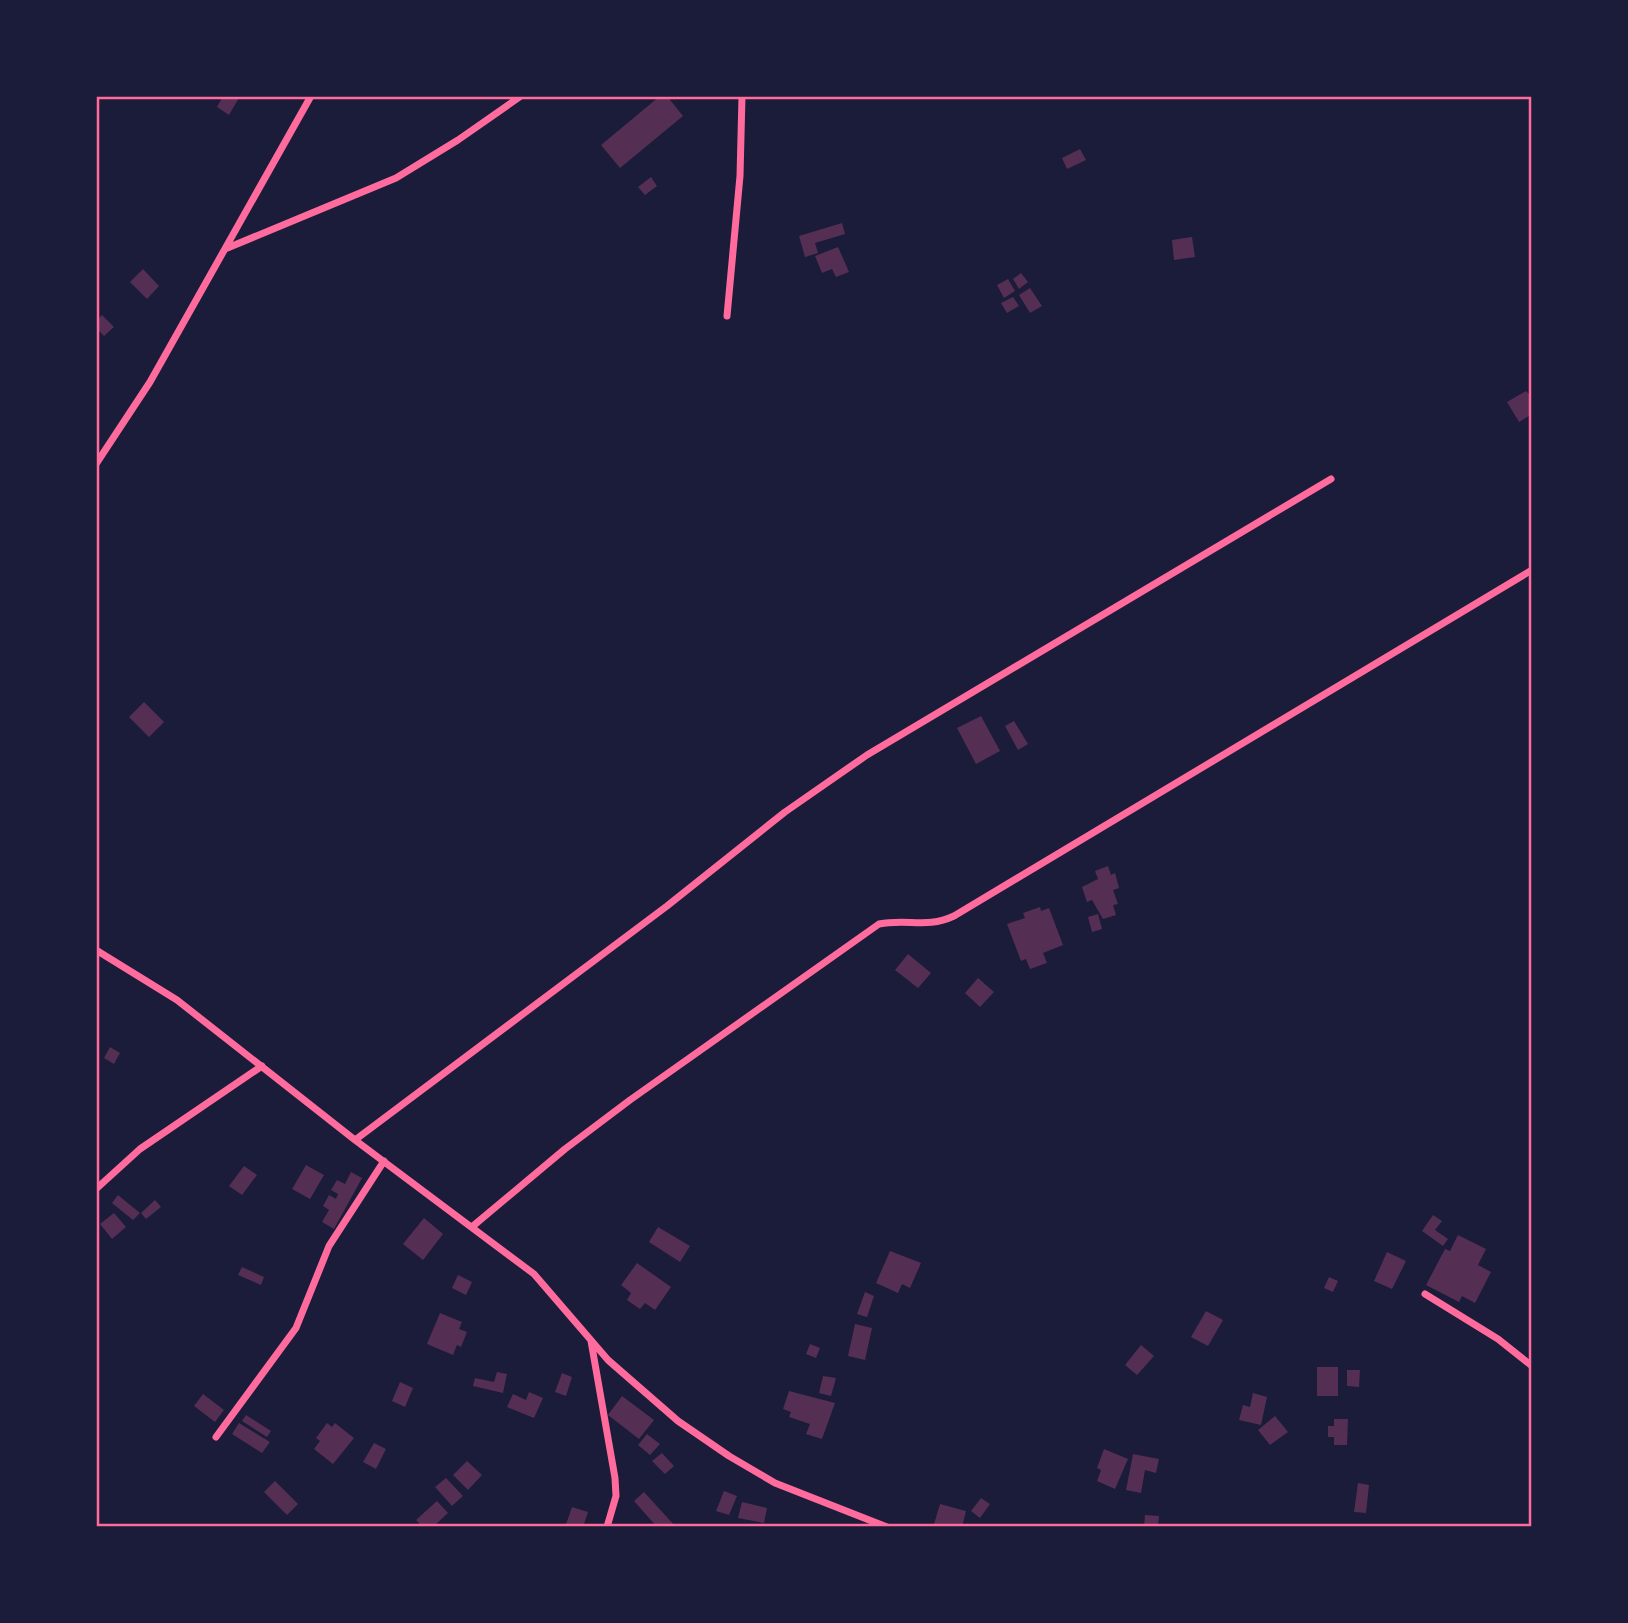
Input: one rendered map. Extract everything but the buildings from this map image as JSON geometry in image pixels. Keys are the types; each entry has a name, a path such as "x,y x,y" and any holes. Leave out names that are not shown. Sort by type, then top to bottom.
{"street":[{"path":"96,464 150,382 311,96"},
{"path":"224,249 396,178 458,140 521,96"},
{"path":"727,316 740,176 742,96"},
{"path":"355,1140 667,906 785,812 867,755 1331,479"},
{"path":"472,1226 619,1108 879,924 895,921 938,924 963,911 1532,570"},
{"path":"96,950 177,1000 355,1140 534,1273 627,1380 678,1421 740,1464 807,1497 887,1527"},
{"path":"96,1189 139,1149 262,1066"},
{"path":"216,1437 296,1328 329,1246 384,1161"},
{"path":"1425,1294 1499,1339 1532,1366"},
{"path":"591,1340 615,1478 616,1496 607,1527"}]}
